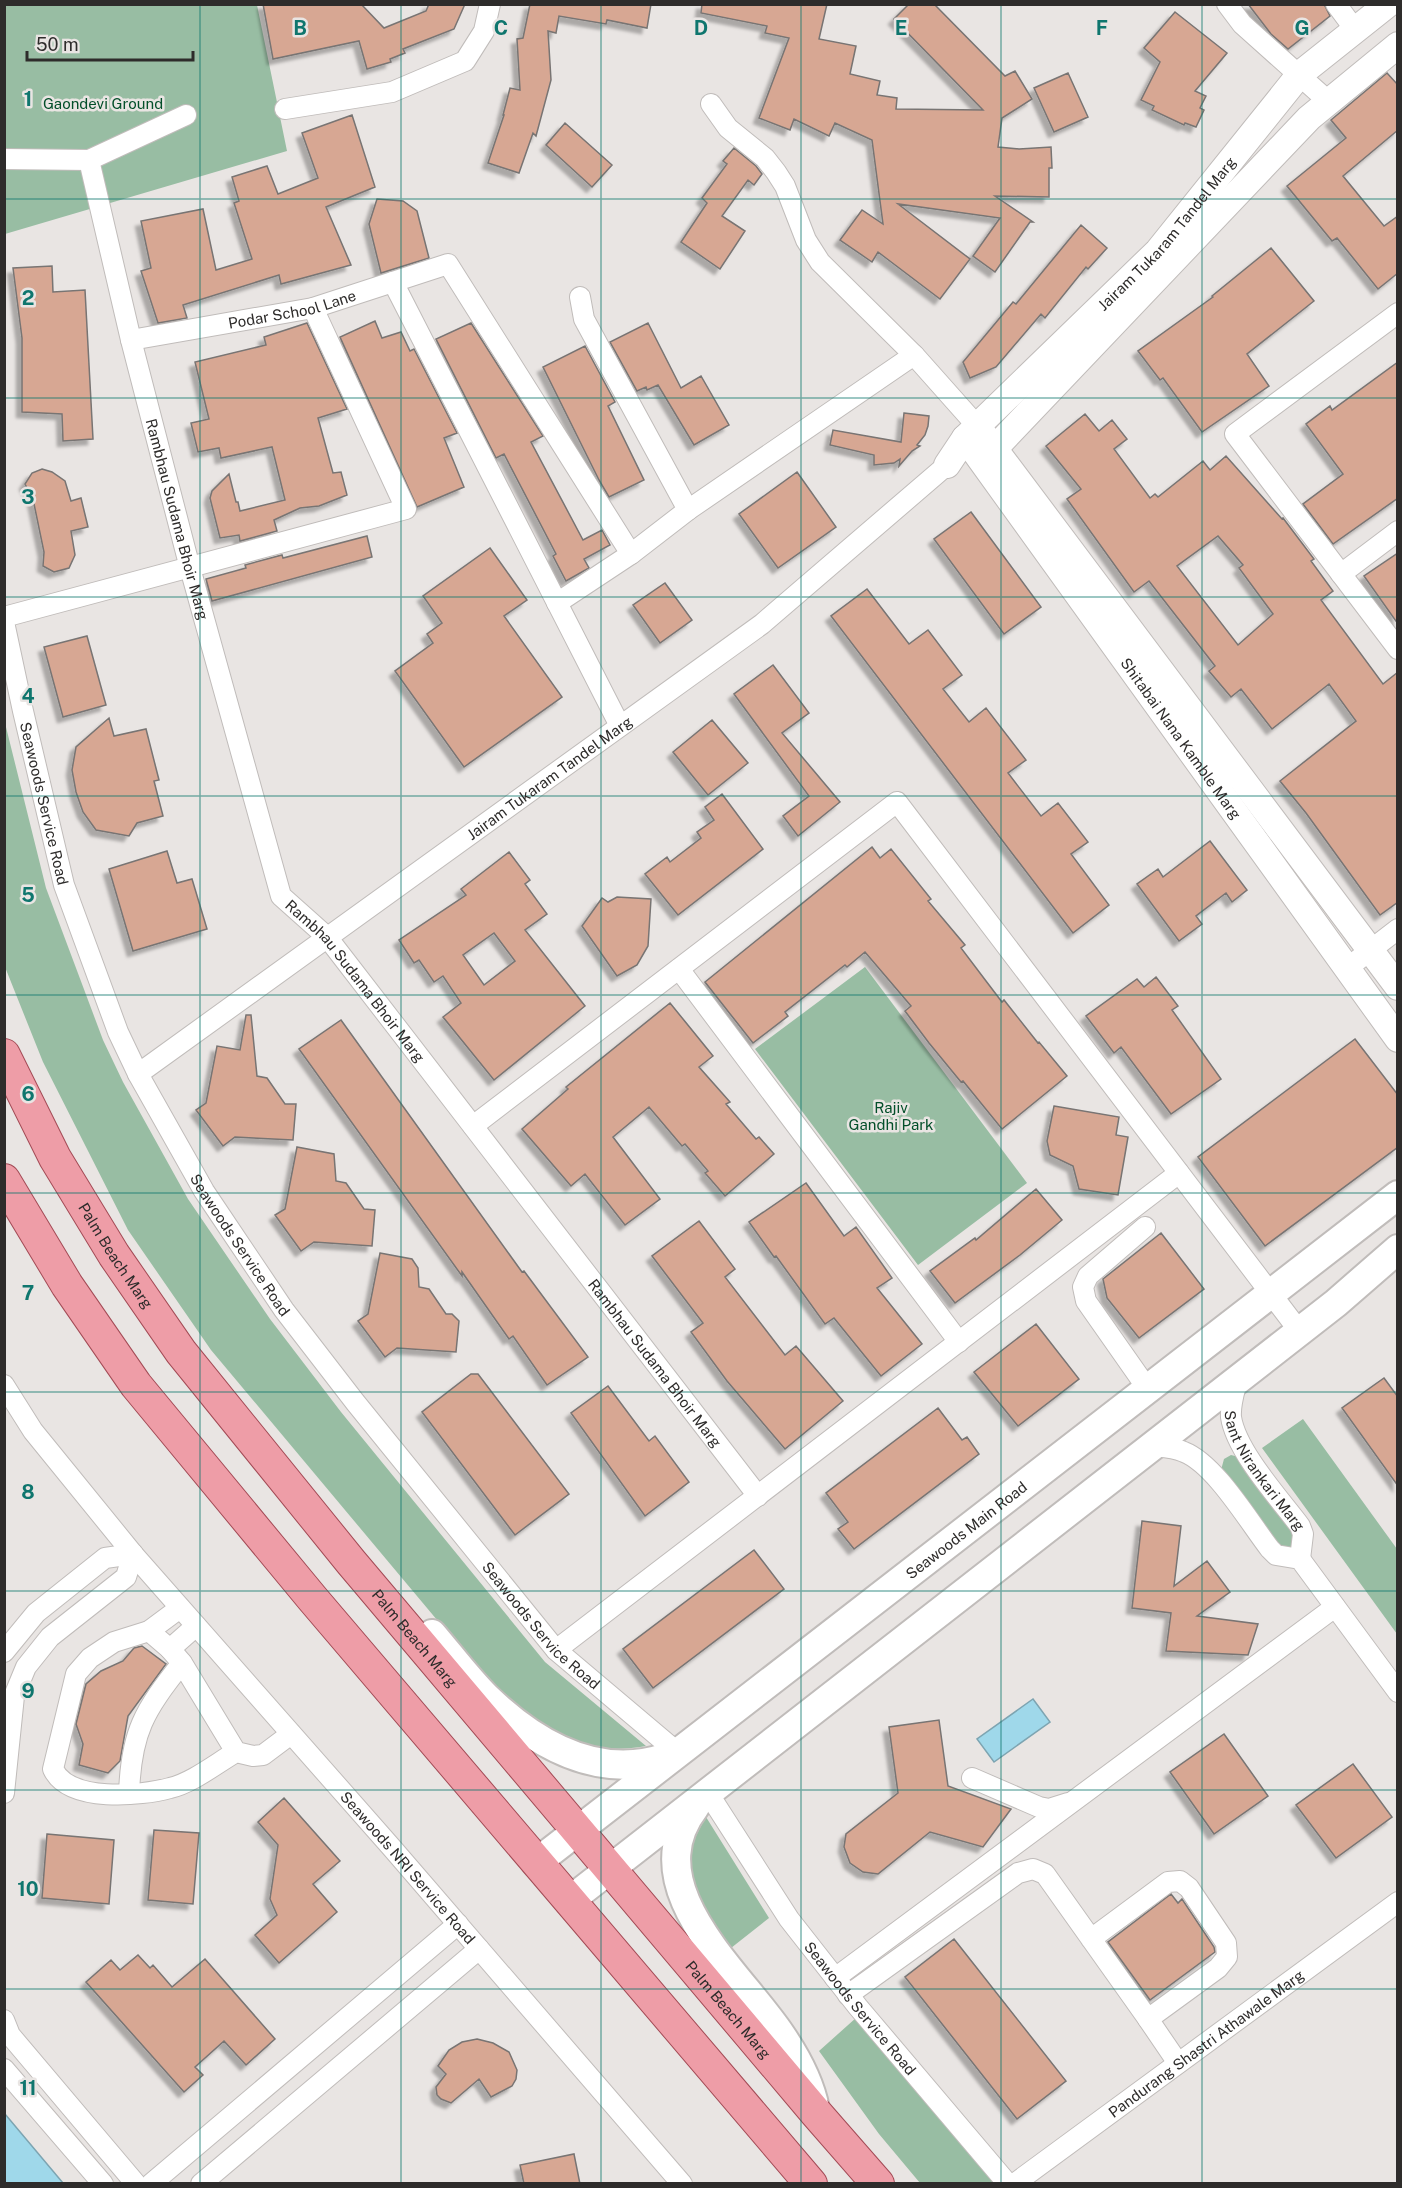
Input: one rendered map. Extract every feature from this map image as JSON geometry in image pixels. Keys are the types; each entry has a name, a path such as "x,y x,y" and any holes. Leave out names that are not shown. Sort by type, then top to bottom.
{"main road":[{"name":"Palm Beach Marg","path":"4,1055 55,1158 120,1265 181,1352 351,1562 878,2184"},
{"path":"4,1180 67,1285 136,1385 312,1598 811,2184"},
{"name":"Seawoods Main Road","path":"536,1863 1398,1196"},
{"path":"569,1901 1300,1332 1398,1249"},
{"path":"351,1562 383,1582 406,1603 485,1696 526,1731 544,1742 574,1755 620,1766 640,1765 678,1753"},
{"path":"708,1792 693,1809 682,1827 675,1860 682,1891 695,1921 707,1939 765,2012 791,2050 809,2086 816,2113"}],"street":[{"path":"285,109 392,92 465,61 484,31 490,4"},
{"path":"1227,4 1242,24 1328,101"},
{"path":"1336,4 1358,28"},
{"path":"1341,4 1358,28"},
{"name":"Jairam Tukaram Tandel Marg","path":"138,1074 762,624 947,465 971,433 1158,251 1300,74 1388,4"},
{"name":"Jairam Tukaram Tandel Marg","path":"988,455 1309,118 1397,47"},
{"path":"711,104 728,128 765,158 776,172 785,186 806,240 820,262 914,356 971,433"},
{"path":"4,159 89,160 186,115"},
{"name":"Rambhau Sudama Bhoir Marg","path":"89,160 131,340 190,568 281,896 327,937 758,1496"},
{"name":"Podar School Lane","path":"131,340 313,308 448,264 631,554"},
{"path":"393,282 620,726"},
{"path":"580,297 584,319 688,510"},
{"path":"4,617 406,509 313,308"},
{"path":"1398,313 1235,434 1398,649"},
{"path":"557,603 631,554 688,510 914,356"},
{"name":"Shitabai Nana Kamble Marg","path":"971,433 1398,987"},
{"path":"947,465 988,455"},
{"name":"Shitabai Nana Kamble Marg","path":"988,455 1346,969 1398,1039"},
{"path":"1341,574 1398,531"},
{"name":"Seawoods Service Road","path":"4,622 64,885 118,1032 138,1074 204,1191 284,1310 355,1402 556,1650 678,1753"},
{"path":"473,1126 897,802 1300,1332"},
{"path":"1346,969 1398,929"},
{"path":"679,969 959,1342"},
{"path":"556,1650 1179,1173"},
{"path":"1145,1227 1088,1276 1083,1287 1086,1301 1147,1388"},
{"name":"Sant Nirankari Marg","path":"1152,1446 1186,1452 1202,1462 1216,1476 1276,1555 1300,1559 1304,1542 1300,1526 1246,1454 1236,1436 1231,1417 1231,1403 1237,1381"},
{"name":"Seawoods NRI Service Road","path":"4,1385 33,1431 133,1554 458,1924 682,2184"},
{"path":"4,1652 36,1613 105,1558 133,1554 126,1577 50,1637 27,1667 14,1696 4,1793"},
{"path":"1300,1559 1398,1692"},
{"path":"835,1978 1335,1607"},
{"path":"180,1608 149,1631 114,1642 90,1658 76,1674 53,1769 62,1782 79,1789 108,1795 171,1788 236,1752 253,1756 263,1755 291,1734"},
{"path":"129,1794 135,1739 141,1722 176,1656 196,1626"},
{"path":"149,1631 176,1656 236,1752"},
{"path":"972,1778 1039,1807 1049,1809 1074,1801"},
{"name":"Seawoods Service Road","path":"708,1792 789,1919 848,1995 1008,2184"},
{"path":"848,1995 1018,1873 1033,1869 1045,1874 1178,2063"},
{"path":"1091,1939 1168,1882 1180,1881 1189,1888 1226,1943 1227,1957 1218,1968 1148,2019"},
{"name":"Pandurang Shastri Athawale Marg","path":"1014,2184 1398,1902"},
{"path":"151,2184 458,1924"},
{"path":"201,2184 479,1949"},
{"path":"4,2020 10,2035 136,2184"},
{"path":"4,2069 103,2184"}],"green space":[{"name":"Gaondevi Ground","path":"5,5 257,5 287,151 5,234"},
{"path":"4,719 46,888 103,1040 123,1082 188,1199 270,1319 341,1412 545,1662 646,1746 622,1749 601,1748 563,1736 529,1716 494,1688 211,1350 128,1230 43,1062 5,967"},
{"name":"Rajiv Gandhi Park","path":"865,967 1027,1183 918,1265 755,1049"},
{"path":"1303,1419 1397,1549 1397,1634 1262,1448"},
{"path":"1231,1455 1239,1457 1297,1534 1293,1549 1281,1551 1221,1470 1224,1459"},
{"path":"706,1817 769,1918 731,1948 707,1914 691,1874 692,1847"},
{"path":"857,2017 996,2183 920,2183 879,2134 819,2051"}],"water":[{"path":"1033,1699 1050,1722 994,1762 977,1739"},
{"path":"5,2114 63,2183 5,2183"}],"building":[{"path":"263,4 361,4 384,28 426,11 429,4 465,4 454,29 403,49 405,53 390,59 391,62 367,69 359,41 273,59"},
{"path":"530,4 651,4 647,28 607,20 606,24 559,16 556,33 548,31 551,80 536,136 533,133 519,173 488,163 504,115 510,88 520,90 517,39 523,38"},
{"path":"702,4 827,4 819,39 856,46 850,74 880,81 877,95 897,98 896,109 983,110 894,19 909,4 934,4 1005,76 1015,71 1032,99 1002,118 998,147 1019,149 1051,147 1052,168 1049,168 1049,197 995,196 1033,222 1030,222 995,272 973,256 1000,218 898,204 970,259 940,299 878,252 872,262 840,240 862,210 883,224 872,140 835,123 829,136 794,119 790,130 759,118 789,38 765,33 767,26 701,13"},
{"path":"1248,4 1324,4 1330,16 1288,49 1271,34"},
{"path":"1175,12 1227,53 1195,91 1206,96 1200,108 1204,110 1196,127 1185,123 1184,125 1152,110 1154,106 1141,100 1160,62 1144,48"},
{"path":"1068,73 1088,117 1054,132 1034,88"},
{"path":"1387,73 1398,85 1398,130 1343,176 1384,226 1398,216 1398,273 1378,289 1337,238 1332,241 1287,186 1346,138 1331,120"},
{"path":"352,115 375,187 326,207 351,265 281,284 279,275 183,305 187,318 158,323 141,271 151,268 141,221 203,209 216,270 252,259 234,203 239,201 232,177 267,166 278,194 318,178 302,133"},
{"path":"565,123 612,165 592,187 546,145"},
{"path":"734,148 762,174 754,185 748,180 722,216 745,231 720,269 681,242 707,203 702,198 727,164 723,161"},
{"path":"377,199 403,201 417,211 429,258 381,273 369,224"},
{"path":"1081,225 1107,248 1088,269 1086,267 1045,318 1041,314 996,367 970,378 963,362 1013,302 1016,304"},
{"path":"1271,248 1314,301 1247,354 1269,386 1202,432 1163,378 1160,380 1138,351 1213,297"},
{"path":"52,266 53,292 85,290 93,439 63,441 62,414 22,412 22,338 13,268"},
{"path":"375,321 382,338 401,332 410,351 414,349 457,433 444,438 464,487 417,507 340,337"},
{"path":"307,323 347,409 318,418 333,473 341,472 347,495 319,506 300,508 274,520 277,531 240,541 239,535 220,538 210,498 212,491 229,474 240,511 285,500 272,447 221,458 219,448 198,452 191,423 209,419 195,362 266,345 264,337"},
{"path":"471,323 543,436 531,442 583,540 602,530 610,545 584,559 589,568 566,581 553,556 556,554 504,454 496,458 436,339"},
{"path":"648,323 681,388 701,376 729,425 694,445 658,385 637,391 610,342"},
{"path":"585,346 615,402 608,406 644,480 609,497 543,367"},
{"path":"1398,362 1398,498 1333,544 1303,504 1343,474 1306,424 1330,406 1332,410"},
{"path":"904,413 929,416 925,435 917,445 920,446 912,451 899,466 900,459 894,463 874,465 874,455 830,445 833,430 901,442"},
{"path":"1085,414 1099,431 1112,420 1127,439 1114,449 1150,498 1155,494 1158,497 1203,461 1210,470 1226,456 1283,518 1314,559 1311,561 1333,591 1321,600 1383,684 1398,672 1398,902 1380,915 1280,781 1356,721 1329,684 1272,729 1241,689 1231,697 1209,671 1215,666 1149,581 1134,592 1067,499 1081,489 1046,446","holes":["1218,536 1243,565 1239,568 1273,614 1238,645 1177,566"]},
{"path":"42,469 52,472 65,481 71,501 81,498 88,527 71,531 75,555 69,568 54,572 43,566 44,552 33,499 25,484 32,473"},
{"path":"797,472 836,527 778,568 739,514"},
{"path":"971,512 1041,607 1004,634 934,539"},
{"path":"367,536 372,557 212,601 206,579 282,555 283,558"},
{"path":"490,548 527,600 504,616 562,697 464,767 395,671 433,643 427,634 442,623 423,596"},
{"path":"1398,553 1398,624 1364,576"},
{"path":"665,583 692,620 660,643 633,605"},
{"path":"867,589 909,644 928,630 962,675 943,689 969,722 986,708 1026,760 1008,773 1041,816 1058,803 1088,842 1071,854 1109,905 1073,933 831,616"},
{"path":"87,636 106,705 63,717 44,647"},
{"path":"773,665 809,713 782,733 840,802 798,836 783,816 809,796 734,694"},
{"path":"109,718 114,736 146,729 159,780 154,781 163,816 137,823 129,836 96,830 83,812 72,770 76,747"},
{"path":"712,720 748,763 708,795 673,752"},
{"path":"722,794 763,849 678,915 645,874 667,857 670,862 701,838 697,832 714,820 705,807"},
{"path":"1210,841 1247,890 1232,902 1226,893 1196,916 1202,924 1179,941 1137,884 1158,869 1163,877"},
{"path":"872,847 880,858 891,849 931,899 928,901 965,945 961,948 1002,1002 1004,1000 1067,1076 1002,1129 929,1043 905,1011 911,1006 865,952 785,1012 788,1016 753,1043 705,982"},
{"path":"167,851 177,883 192,879 207,929 133,951 109,869"},
{"path":"509,852 530,880 525,884 547,914 525,930 585,1006 494,1080 443,1017 461,1003 443,976 434,982 419,960 414,963 399,940 466,895 461,889","holes":["494,933 515,961 484,985 463,955"]},
{"path":"617,897 651,899 648,946 637,965 617,976 582,926 602,898 608,902"},
{"path":"1156,977 1178,1006 1172,1010 1221,1079 1171,1114 1121,1047 1114,1053 1086,1016 1137,979 1144,987"},
{"path":"670,1003 713,1056 699,1067 730,1102 726,1104 756,1139 759,1137 774,1154 725,1196 705,1173 708,1171 685,1144 682,1146 649,1107 613,1137 660,1199 625,1225 585,1174 571,1186 522,1129 568,1089 566,1087"},
{"path":"246,1015 251,1015 257,1076 267,1078 285,1104 296,1104 293,1140 235,1137 223,1146 196,1110 206,1103 217,1046 240,1050"},
{"path":"341,1020 522,1272 524,1271 588,1357 547,1385 513,1336 509,1339 462,1272 462,1276 299,1049"},
{"path":"1355,1039 1398,1095 1398,1147 1265,1246 1198,1157"},
{"path":"1054,1106 1119,1117 1116,1135 1128,1137 1118,1195 1079,1189 1073,1166 1050,1155 1047,1141"},
{"path":"297,1147 334,1154 336,1181 346,1183 364,1209 375,1210 372,1246 314,1242 301,1251 275,1215 285,1209"},
{"path":"806,1183 844,1236 856,1227 892,1278 877,1288 922,1344 881,1376 834,1318 825,1324 749,1222"},
{"path":"1036,1189 1062,1220 1020,1255 955,1303 930,1271 975,1238 976,1240"},
{"path":"699,1221 735,1269 725,1277 785,1355 796,1346 843,1401 785,1449 727,1381 691,1332 703,1323 652,1256"},
{"path":"1161,1233 1204,1289 1139,1338 1107,1298 1103,1279"},
{"path":"380,1253 412,1259 418,1268 419,1287 429,1289 446,1314 452,1314 459,1321 456,1352 397,1348 385,1357 358,1321 368,1314"},
{"path":"1036,1324 1079,1379 1018,1426 974,1372"},
{"path":"471,1374 478,1374 569,1494 515,1535 422,1412"},
{"path":"1384,1378 1398,1397 1398,1486 1342,1408"},
{"path":"608,1386 649,1441 655,1436 689,1482 645,1516 571,1413"},
{"path":"938,1408 962,1440 967,1437 979,1454 854,1549 838,1529 848,1522 826,1493"},
{"path":"1142,1521 1181,1526 1174,1586 1207,1561 1230,1592 1197,1616 1258,1624 1248,1655 1166,1651 1171,1613 1132,1608"},
{"path":"754,1550 784,1589 653,1688 623,1649"},
{"path":"142,1646 166,1664 128,1716 120,1761 108,1773 79,1765 83,1744 76,1724 86,1684 101,1671 123,1661 134,1648"},
{"path":"939,1720 948,1786 1011,1809 983,1847 930,1832 878,1874 863,1872 850,1863 844,1847 846,1834 898,1793 889,1727"},
{"path":"1224,1734 1268,1796 1214,1834 1170,1772"},
{"path":"1353,1764 1392,1817 1336,1858 1296,1805"},
{"path":"284,1798 340,1861 313,1884 337,1912 279,1963 255,1935 277,1915 270,1899 278,1845 258,1822"},
{"path":"154,1830 199,1833 193,1904 148,1900"},
{"path":"47,1834 114,1840 109,1904 42,1898"},
{"path":"1171,1894 1178,1903 1182,1899 1215,1952 1150,2000 1108,1942"},
{"path":"954,1939 1066,2081 1017,2119 905,1977"},
{"path":"138,1955 150,1968 153,1965 172,1987 205,1959 275,2039 246,2065 224,2041 195,2067 203,2075 184,2092 86,1982 111,1960 120,1970"},
{"path":"477,2039 493,2043 509,2052 517,2070 512,2086 491,2097 479,2079 451,2103 441,2099 437,2095 436,2087 446,2074 438,2066 449,2050 462,2042"},
{"path":"574,2154 580,2184 524,2184 520,2165"}]}
